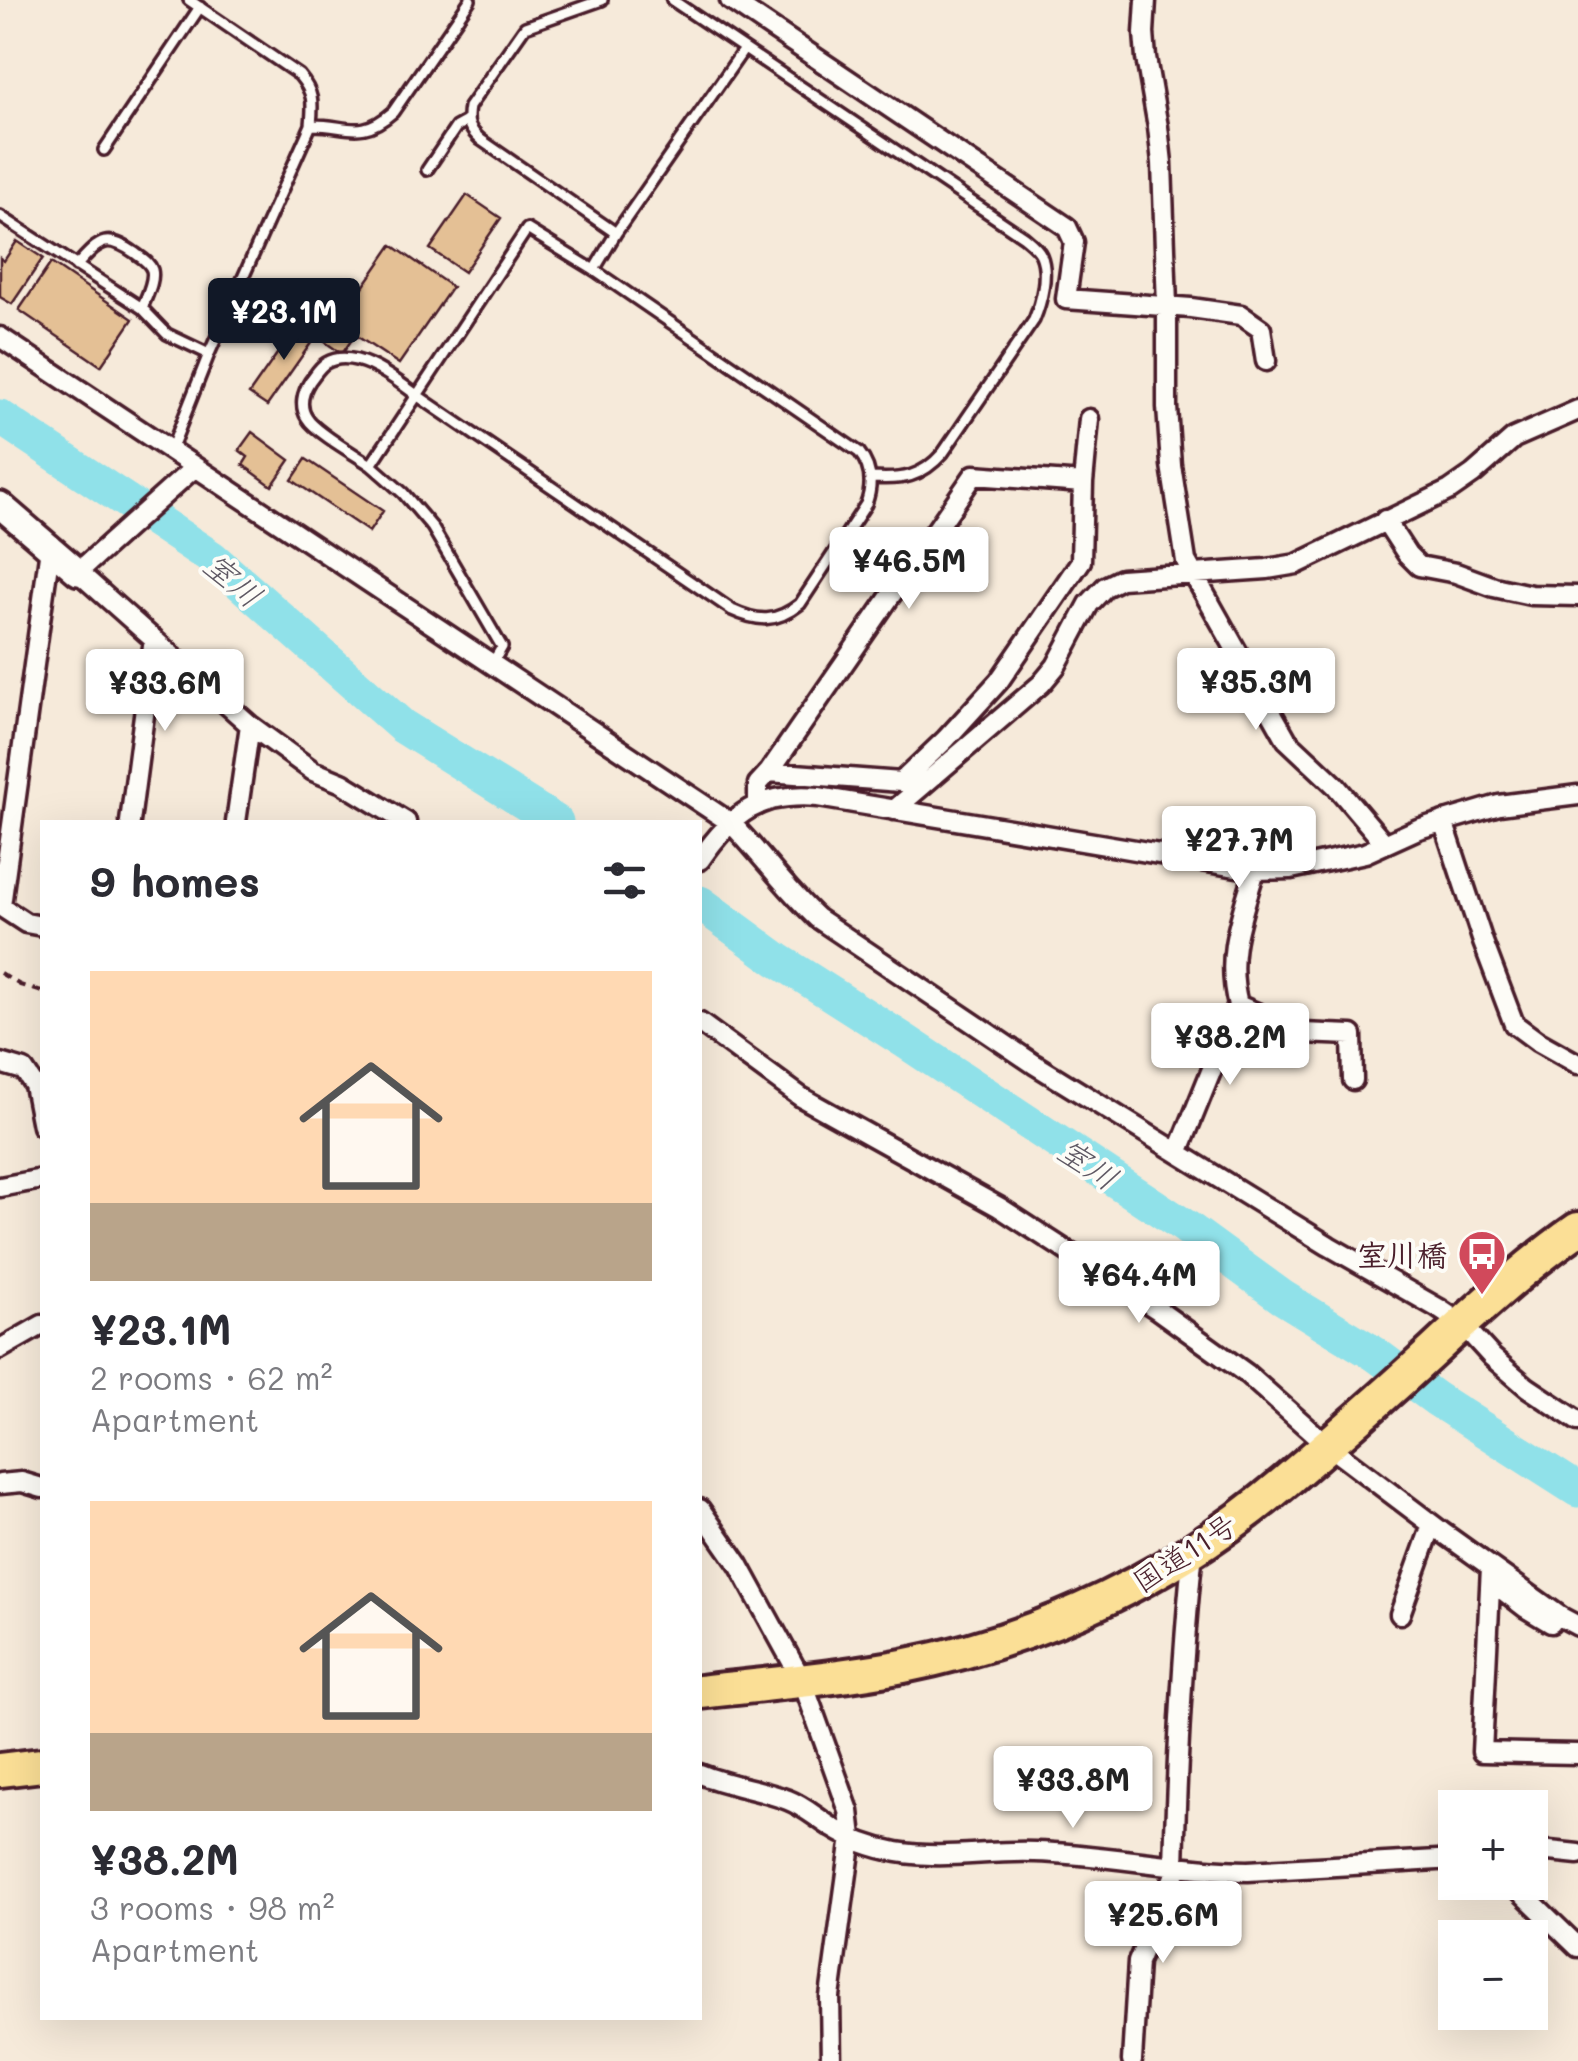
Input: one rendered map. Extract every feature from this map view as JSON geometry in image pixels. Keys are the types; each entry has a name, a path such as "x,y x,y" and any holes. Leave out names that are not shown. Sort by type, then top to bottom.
{"highway":[{"name":"国道11号","path":"702,1692 902,1666 972,1650 1118,1594 1193,1551 1244,1515 1578,1229"},
{"path":"0,1770 40,1765"}],"street":[{"path":"730,0 1067,227 1074,242 1066,299 1241,315 1261,329 1266,361"},
{"path":"1146,0 1146,58 1162,163 1166,407 1186,561 1287,740 1335,785 1385,844"},
{"path":"0,337 731,823 817,918 1034,1064 1329,1246 1438,1308 1528,1387 1578,1421"},
{"path":"894,810 1041,684 1056,666 1089,604 1105,587 1120,579 1297,564 1450,490 1514,438 1578,410"},
{"path":"769,772 902,782 946,739 998,681 1081,561 1089,419"},
{"path":"86,565 195,467"},
{"path":"758,804 758,784 974,475 1083,483"},
{"path":"0,505 50,548 86,565 154,639 250,725 314,772 342,783 403,820"},
{"path":"1385,520 1419,566 1531,595 1578,596"},
{"path":"40,926 26,924 0,906 50,548"},
{"path":"130,820 154,639"},
{"path":"236,820 250,725"},
{"path":"702,857 716,836 747,808 792,795 1255,870 1291,869 1365,853 1418,829 1499,805 1578,796"},
{"path":"1444,821 1514,1024 1578,1064"},
{"path":"1178,1153 1238,1006 1232,983 1233,947 1255,870"},
{"path":"1238,1006 1302,1033 1352,1035 1353,1080"},
{"path":"702,1024 801,1097 999,1207 1158,1310 1247,1374 1432,1525 1526,1608 1578,1638"},
{"path":"0,1063 24,1070 34,1085 40,1116"},
{"path":"0,1188 40,1179"},
{"path":"0,1349 40,1327"},
{"path":"0,1484 22,1482 40,1487"},
{"path":"702,1513 739,1565 802,1680 849,1811 852,1838 830,1997 831,2061"},
{"path":"1400,1614 1432,1525"},
{"path":"1132,2061 1138,1962 1176,1866 1180,1706 1193,1551"},
{"path":"1490,1574 1578,1626"},
{"path":"1490,1574 1482,1752 1578,1754"},
{"path":"702,1775 792,1801 837,1831 870,1846 899,1852 943,1857 1031,1851 1248,1872 1438,1859"},
{"path":"1548,1851 1578,1854"},
{"path":"1530,1900 1578,1947"}],"lane":[{"path":"171,450 209,354 311,125 313,106 310,89 299,75 189,0"},
{"path":"311,125 364,130 381,122 393,112 470,0"},
{"path":"602,0 524,26 470,107 467,121 480,140 616,233"},
{"path":"672,0 1024,237 1042,256 1040,304 1034,320 943,453 934,463 905,479 871,478"},
{"path":"104,150 200,7"},
{"path":"594,270 744,49"},
{"path":"428,170 456,127 467,121"},
{"path":"0,216 142,308 167,334 209,354"},
{"path":"371,466 418,396 527,229 594,270 859,452 868,463 871,478 866,504 800,604 787,614 761,619 732,610 418,396 384,372 363,362 328,361 304,391 302,402 307,419 403,493 432,527 502,648 492,664"},
{"path":"76,266 103,241 120,242 151,268 142,308"}],"path":[{"path":"0,973 40,991"}],"building":[{"path":"467,195 501,218 464,272 430,249"},
{"path":"17,241 43,258 12,304 0,297 0,258 4,261"},
{"path":"392,245 452,287 399,364 355,335 342,354 325,342"},
{"path":"51,263 133,319 101,366 19,310"},
{"path":"300,321 318,333 267,406 249,394"},
{"path":"252,432 290,460 272,486 243,465 248,457 239,450"},
{"path":"306,459 383,511 369,532 292,480"}],"waterway":[{"name":"室川","path":"0,417 212,558 402,726 553,820"},
{"name":"室川","path":"702,904 778,960 1186,1227 1282,1297 1375,1354 1436,1399 1578,1490"}],"place":[{"name":"室川橋","path":"1482,1296"}]}
